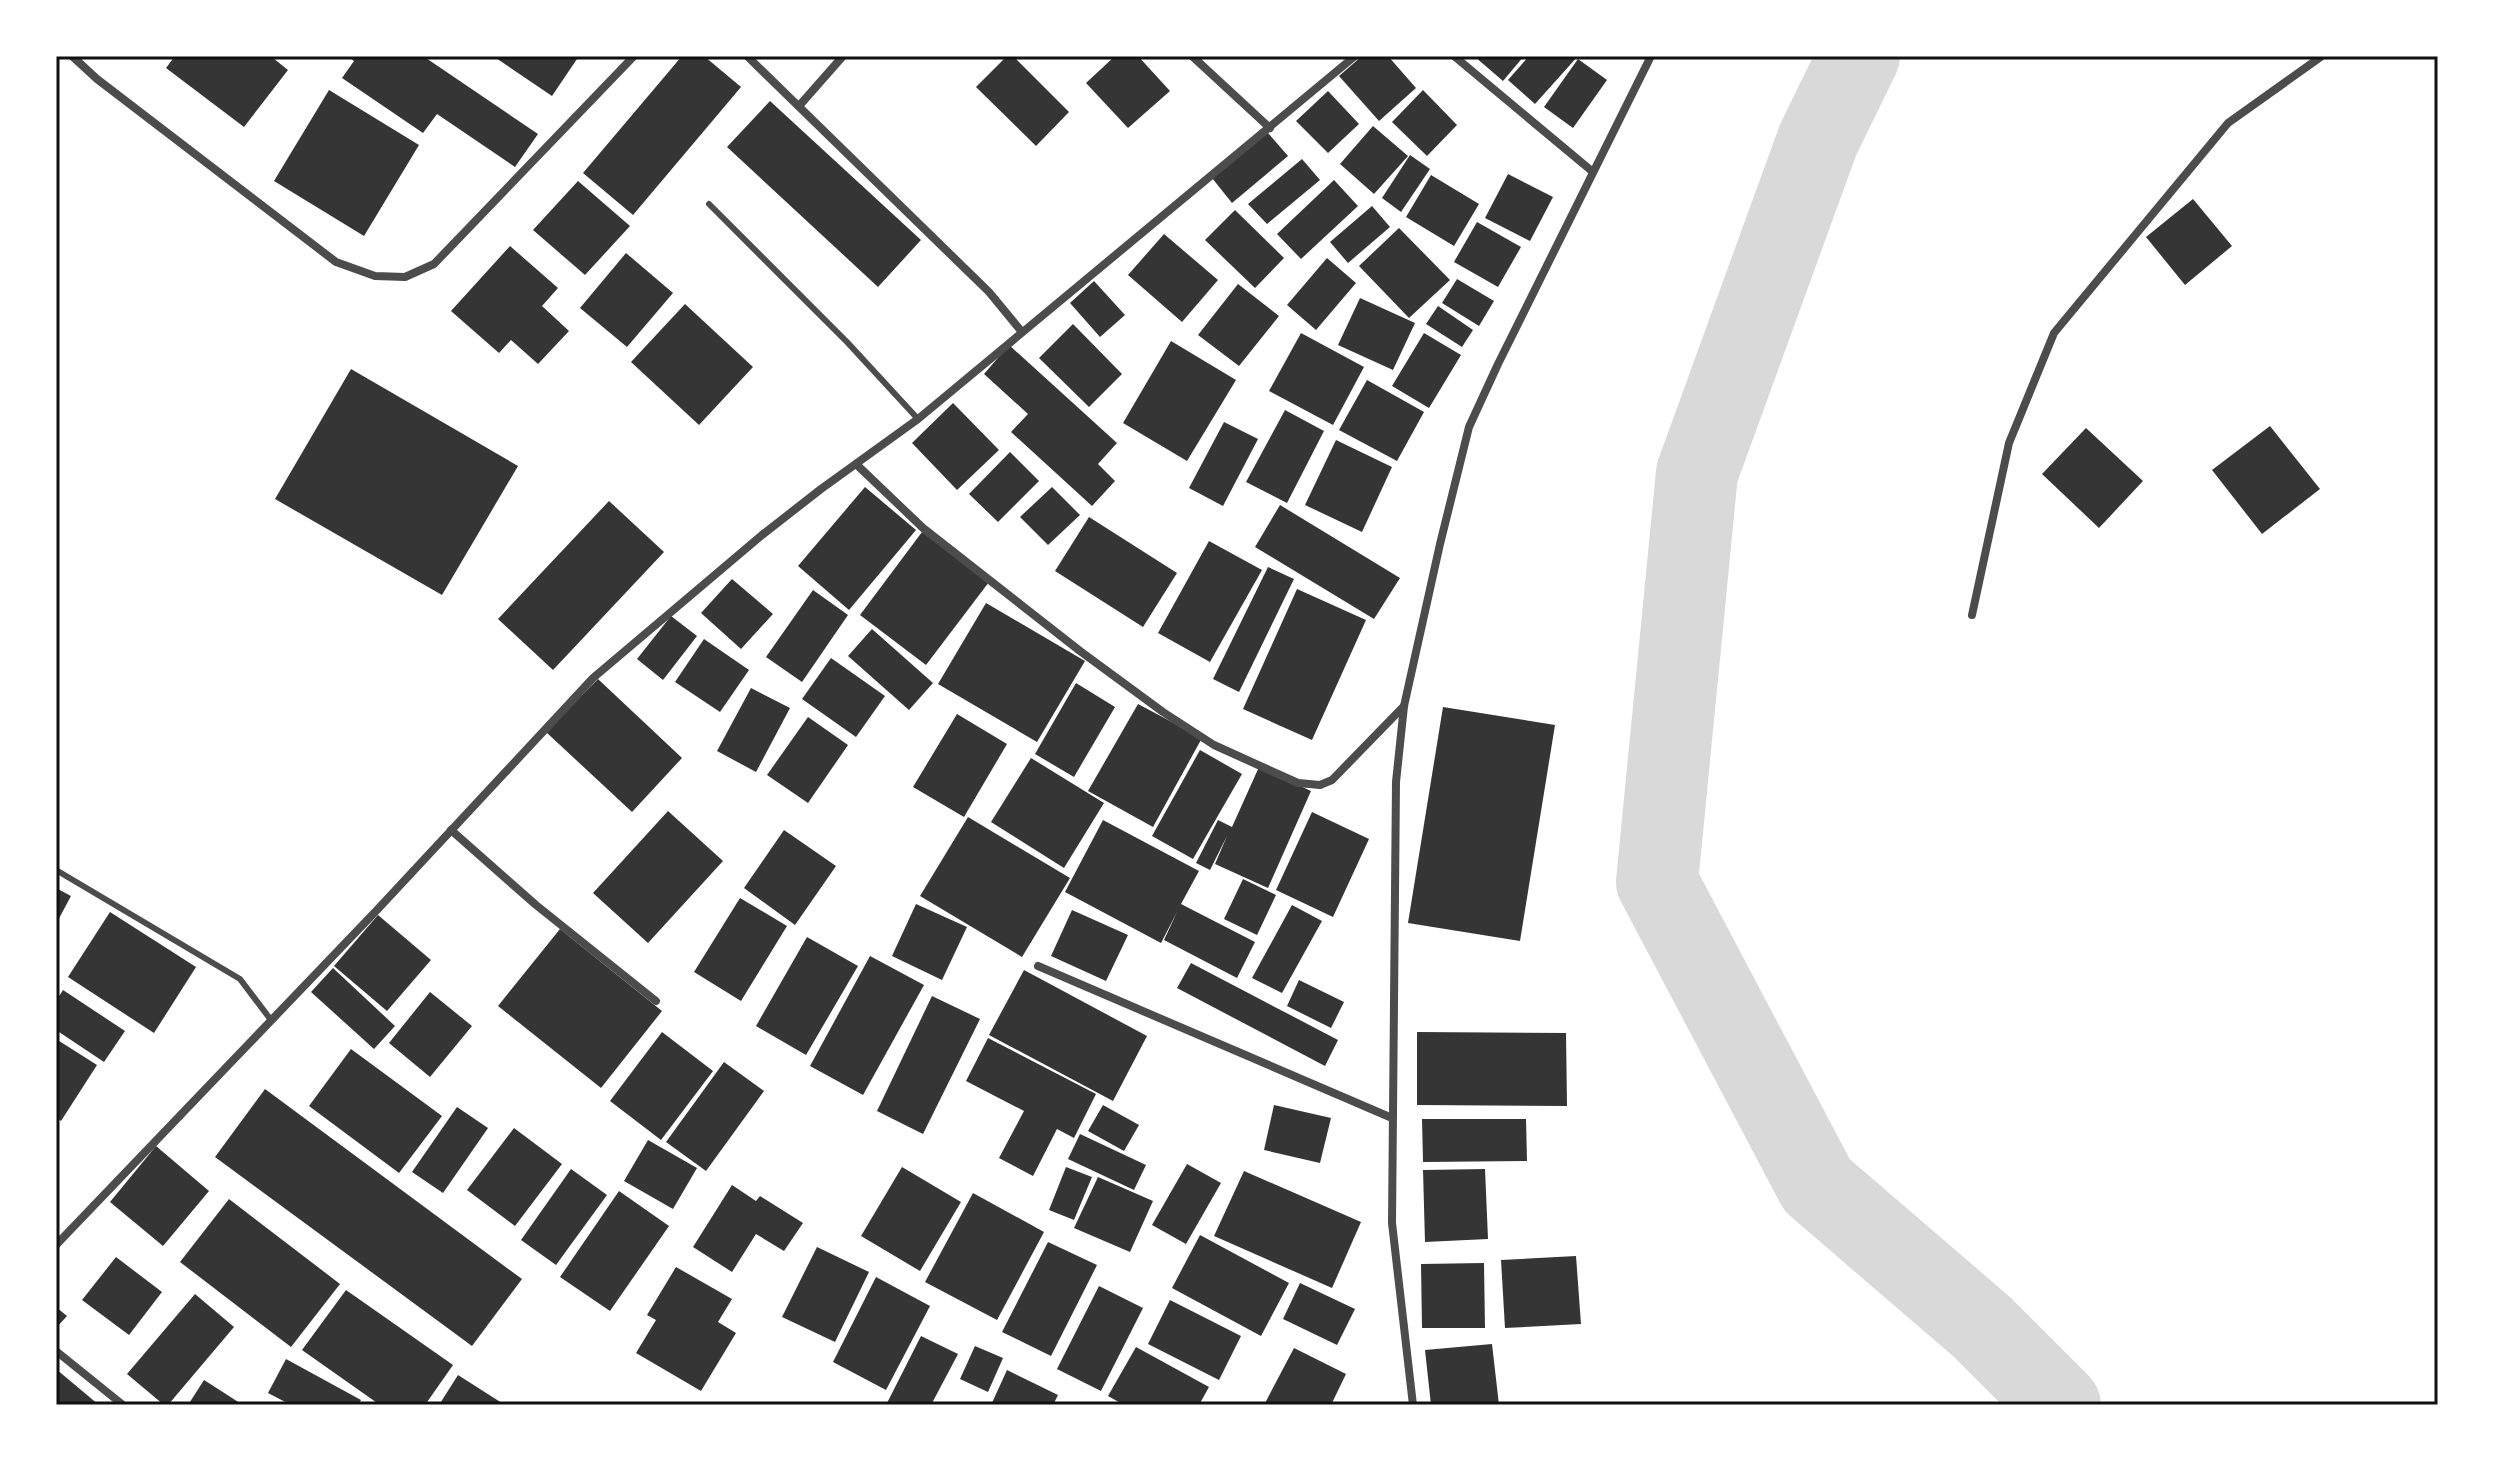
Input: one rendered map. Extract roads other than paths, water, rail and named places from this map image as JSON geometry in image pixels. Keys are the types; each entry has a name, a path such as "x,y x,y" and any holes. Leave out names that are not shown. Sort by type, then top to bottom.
{"street":[{"path":"72,56 97,79 336,262 375,276 405,277 434,264 634,56"},
{"path":"747,56 989,292 1022,332"},
{"path":"799,106 843,56"},
{"path":"1192,56 1270,128"},
{"path":"56,1245 593,678 762,535 918,419 1355,56"},
{"path":"1454,56 1593,172"},
{"path":"1413,1405 1392,1223 1396,782 1404,706 1469,427 1651,56"},
{"path":"1972,615 2009,443 2054,333 2228,123 2322,56"},
{"path":"856,464 923,528 1080,651 1163,712 1241,759 1298,783 1320,785 1332,780 1404,706"},
{"path":"451,830 536,905 656,1001"},
{"path":"1038,966 1392,1118"},
{"path":"56,1351 123,1405"}],"lane":[{"path":"709,204 847,342 918,419"},
{"path":"56,870 240,979 271,1020"}],"waterway":[{"path":"1859,56 1818,140 1697,473 1657,882 1817,1185 1982,1327 2060,1405"}]}
